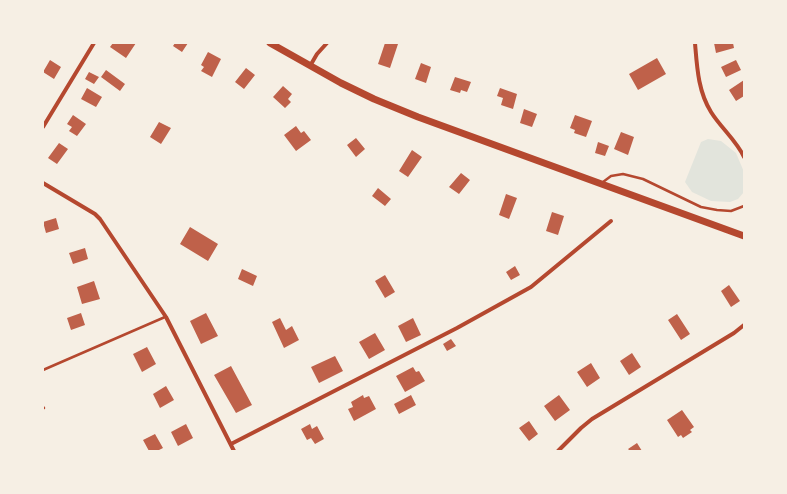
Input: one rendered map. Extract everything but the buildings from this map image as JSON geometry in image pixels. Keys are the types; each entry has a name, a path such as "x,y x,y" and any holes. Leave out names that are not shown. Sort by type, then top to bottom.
{"main road":[{"path":"270,43 310,66 374,99 418,117 744,236"}],"street":[{"path":"43,127 94,43"},
{"path":"310,66 317,54 327,43"},
{"path":"694,43 704,99 712,114 744,158"},
{"path":"43,183 95,214 100,219 166,317 234,451"},
{"path":"231,444 520,294 531,287 611,221"},
{"path":"558,451 592,419 734,333 744,325"}],"lane":[{"path":"602,184 611,176 623,174 644,179 701,207 731,211 744,206"},
{"path":"43,370 166,317"}],"shaded area":[{"path":"708,139 721,141 736,153 744,172 744,192 738,199 730,202 711,201 692,192 685,182 701,142"}]}
